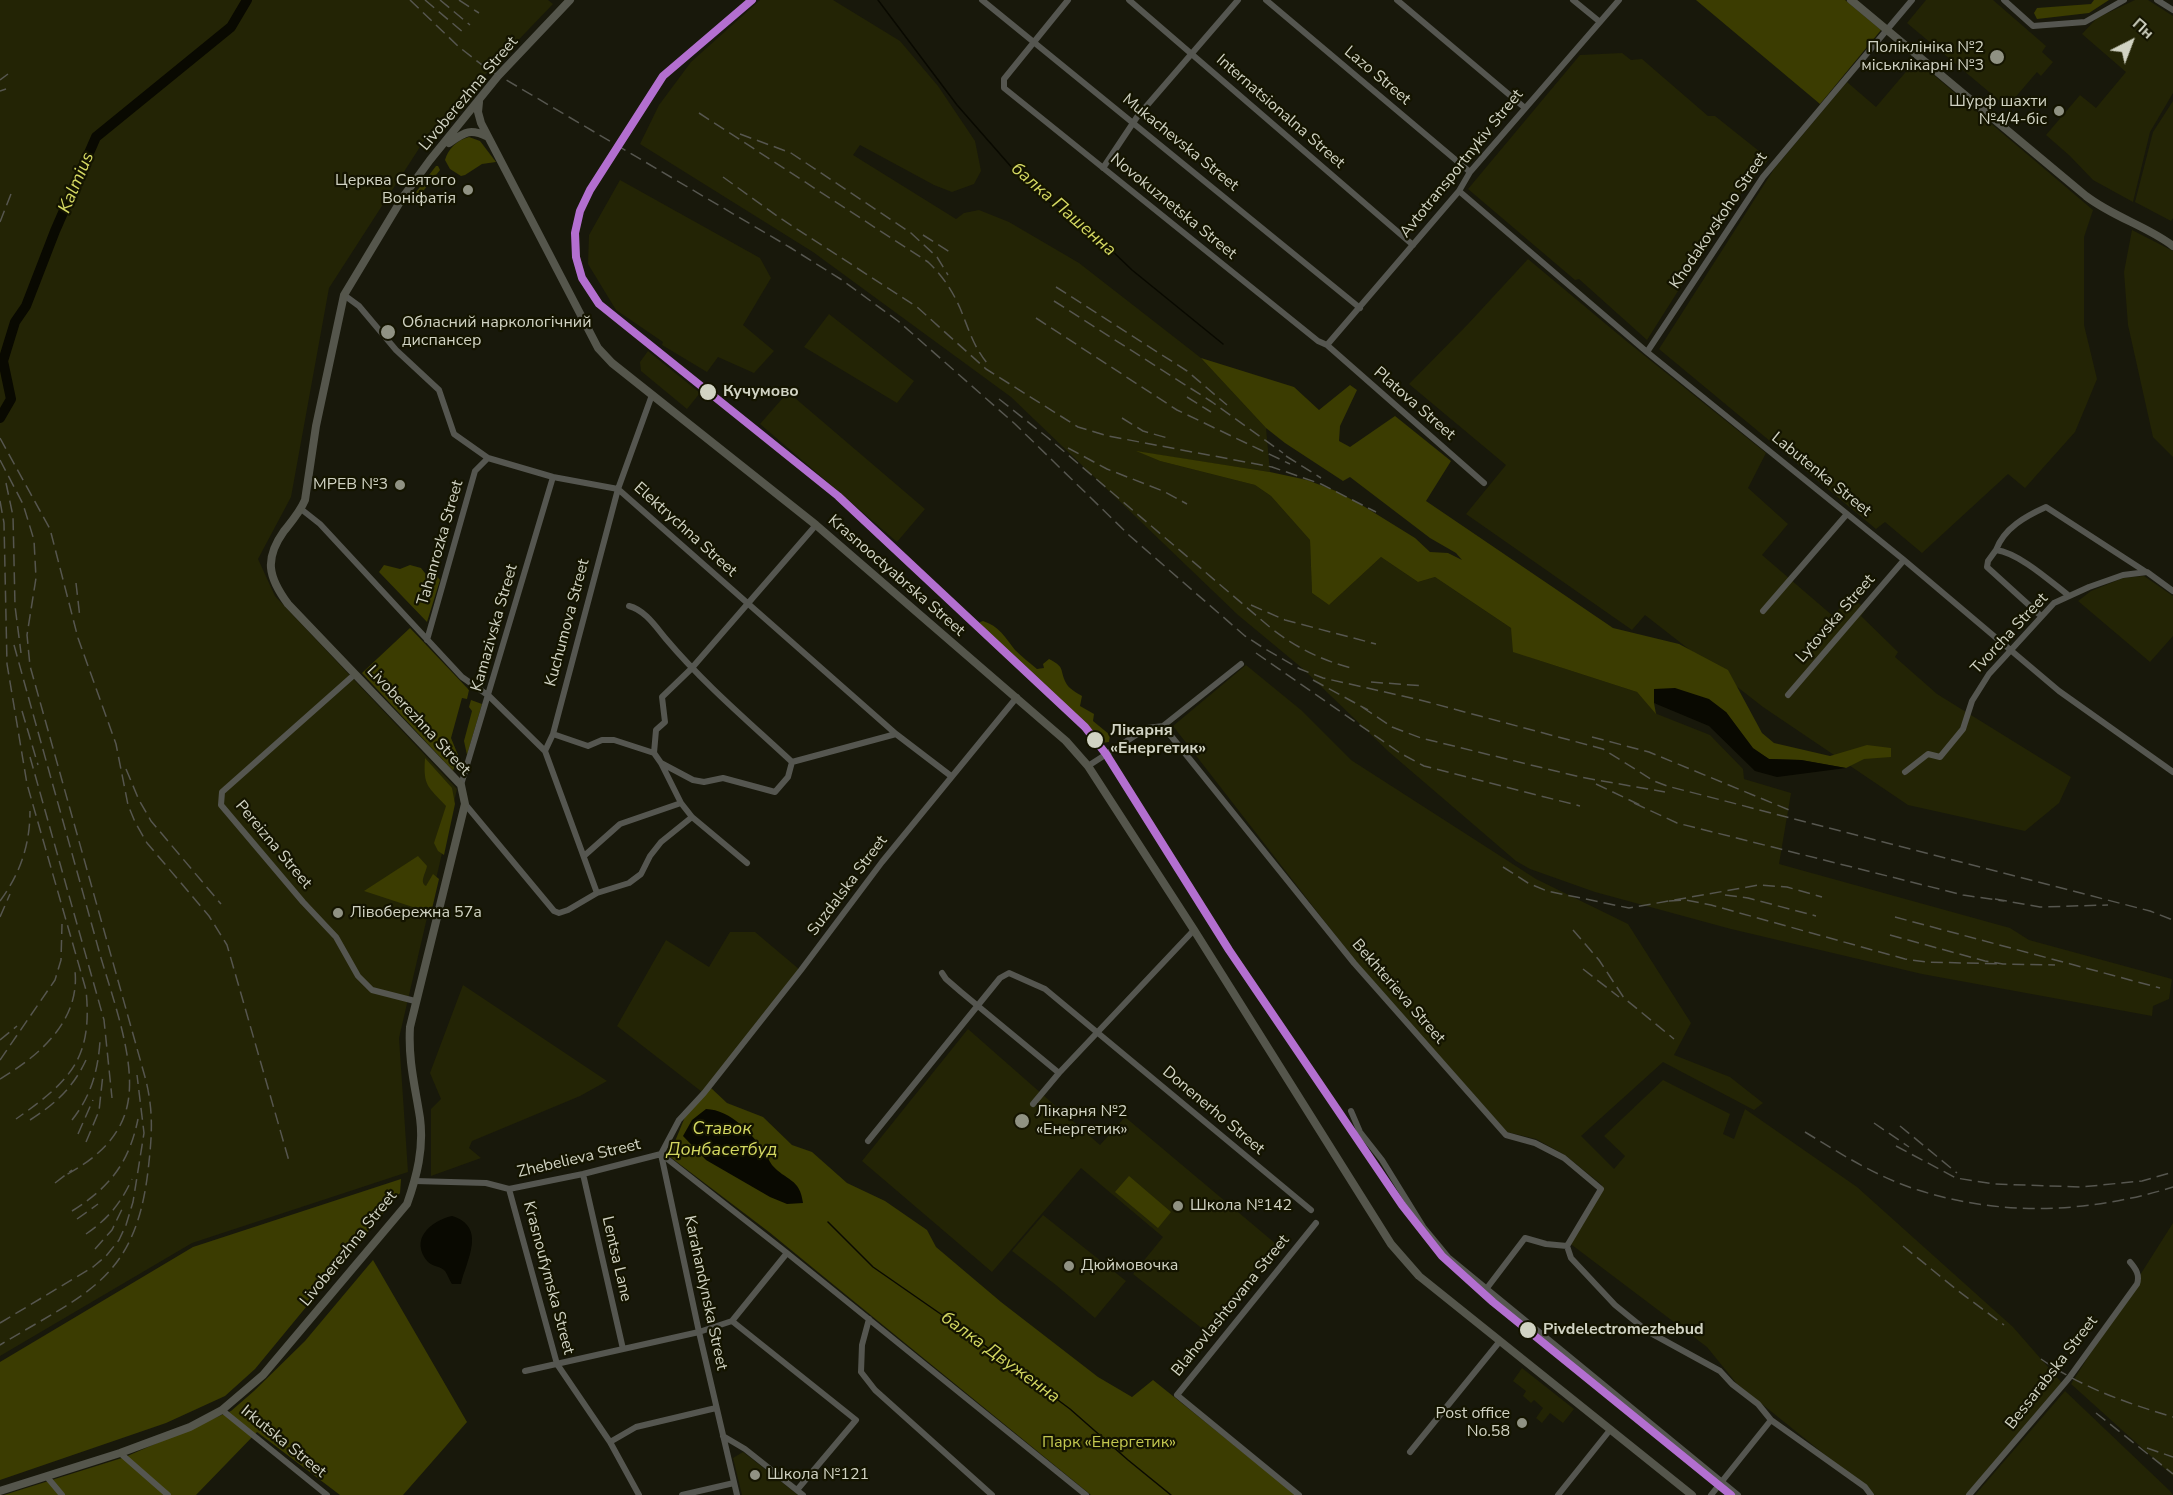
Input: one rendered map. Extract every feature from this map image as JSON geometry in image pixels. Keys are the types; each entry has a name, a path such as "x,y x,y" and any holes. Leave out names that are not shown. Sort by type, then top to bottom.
{"main road":[{"name":"Livoberezhna Street","path":"0,1491 120,1453 190,1427 222,1410 263,1376 407,1203 415,1180 421,1147 420,1120 408,1051 410,1027 465,804 461,785 288,604 272,577 272,553 276,543 301,509 307,490 316,426 344,295 403,197 440,148 498,76 570,0"},
{"path":"1851,0 2100,207 2162,238 2173,246"},
{"name":"Krasnooctyabrska Street","path":"479,100 478,112 488,137 598,348 612,363 816,525 1066,741 1088,766 1194,930 1391,1244 1419,1276 1692,1495"},
{"path":"440,148 464,133 473,131 488,137"}],"street":[{"name":"Mukachevska Street","path":"982,0 1360,308"},
{"path":"1033,41 1068,0"},
{"name":"Internatsionalna Street","path":"1129,0 1413,245"},
{"path":"1103,168 1137,117 1238,0"},
{"name":"Lazo Street","path":"1266,0 1470,172"},
{"path":"1397,0 1525,108"},
{"path":"1572,0 1600,22"},
{"name":"Avtotransportnykiv Street","path":"1327,345 1459,191 1470,172 1619,0"},
{"name":"Khodakovskoho Street","path":"1647,352 1763,177 1912,0"},
{"path":"2004,0 2032,26 2085,22 2124,0"},
{"path":"2157,0 2173,10"},
{"name":"Novokuznetska Street","path":"1033,41 1004,79 1004,88 1318,341 1327,345"},
{"name":"Labutenka Street","path":"1459,191 1647,352 1904,560 2060,691 2173,772"},
{"name":"Elektrychna Street","path":"344,295 359,306 396,350 439,390 454,434 488,458 553,477 618,489 896,734 951,776"},
{"name":"Platova Street","path":"1327,345 1484,483"},
{"name":"Kuchumova Street","path":"545,751 553,734 618,489 652,395"},
{"name":"Tahanrozka Street","path":"427,640 475,471 488,458"},
{"name":"Kamazivska Street","path":"461,785 553,477"},
{"path":"2041,616 1987,567 2000,539 2025,517 2046,507 2173,591"},
{"name":"Tahanrozka Street","path":"301,509 320,524 462,677 489,696 545,751"},
{"path":"1763,611 1847,514"},
{"path":"654,753 656,730 665,722 662,697 691,669 816,525"},
{"path":"1996,550 2006,551 2021,560 2068,596"},
{"name":"Lytovska Street","path":"1788,695 1904,560"},
{"name":"Tvorcha Street","path":"1905,772 1928,754 1940,757 1964,729 1972,701 1981,684 2054,603 2123,575 2147,572"},
{"path":"629,606 646,616 691,669 792,762"},
{"path":"1088,766 1147,728 1164,726 1241,664"},
{"name":"Pereizna Street","path":"355,674 222,792 221,805 303,902 336,937 358,976 372,990 415,1001"},
{"name":"Suzdalska Street","path":"661,1154 679,1120 704,1093 951,776 1017,697"},
{"name":"Bekhterieva Street","path":"1164,726 1354,963 1506,1135 1535,1143 1564,1158 1601,1189 1567,1246"},
{"path":"553,734 588,746 603,740 614,740 654,753 661,762 681,803 692,817 747,863"},
{"path":"792,762 896,734"},
{"path":"545,751 597,893"},
{"path":"661,762 693,780 704,782 723,778 775,792 788,777 792,762"},
{"path":"584,856 620,824 681,803"},
{"path":"465,804 558,913 568,910 597,893 628,883 641,874 650,856 661,842 692,817"},
{"path":"1032,1104 1194,930"},
{"path":"942,973 946,979 1059,1073"},
{"name":"Donenerho Street","path":"868,1141 999,978 1009,973 1045,989 1311,1210"},
{"path":"1351,1111 1360,1132 1383,1160 1424,1228 1448,1257 1738,1495"},
{"name":"Zhebelieva Street","path":"415,1180 486,1183 509,1189 583,1174 661,1154 1086,1495"},
{"name":"Karahandynska Street","path":"661,1154 737,1495"},
{"name":"Lentsa Lane","path":"583,1174 622,1349"},
{"name":"Krasnoufymska Street","path":"509,1189 557,1364 610,1442 639,1495"},
{"name":"Blahovlashtovana Street","path":"1299,1495 1177,1395 1316,1223"},
{"path":"1487,1288 1525,1238 1546,1244 1567,1246 1570,1258 1615,1305 1647,1331 1720,1371 1732,1384 1758,1404 1770,1420 1865,1487 1871,1495"},
{"path":"525,1371 699,1332 732,1321 787,1253"},
{"name":"Bessarabska Street","path":"1969,1495 2069,1378 2137,1284 2139,1279 2130,1262"},
{"path":"869,1319 862,1345 861,1372 875,1390 984,1492 992,1495"},
{"path":"723,1436 745,1449 800,1493 856,1420 732,1321"},
{"path":"1410,1452 1500,1341"},
{"path":"610,1442 636,1427 716,1408"},
{"name":"Irkutska Street","path":"222,1410 327,1495"},
{"path":"1711,1495 1770,1420"},
{"path":"1558,1495 1610,1430"},
{"path":"120,1453 168,1495"},
{"path":"47,1477 62,1495"},
{"path":"682,1495 734,1483"}],"shaded area":[{"path":"0,0 548,0 553,4 429,133 329,288 291,497 258,559 275,596 457,789 399,1038 408,1172 192,1243 0,1356"},
{"path":"760,0 833,0 900,41 938,86 975,141 981,171 974,184 952,192 934,185 860,145 853,155 956,219 964,213 979,210 1009,222 1079,263 1201,358 1266,428 1270,472 1139,452 1160,461 1255,485 1271,496 1310,540 1312,593 1329,605 1381,557 1418,582 1435,577 1511,628 1529,657 1637,692 1657,714 1710,735 1743,769 1744,779 1791,793 1779,864 2010,928 2029,940 2172,979 2169,999 2153,1006 2152,1016 1922,974 1731,929 1595,892 1530,869 1516,861 1389,752 1302,668 1238,615 1011,397 813,252 640,144 659,105 691,62"},
{"name":"Поліклініка №2 міськлікарні №3","path":"1926,0 1993,0 2046,46 2042,52 2053,62 2041,76 2037,72 2007,107 1907,23"},
{"path":"2135,0 2148,0 2173,16 2173,93 2150,132 2133,202 2093,180 2046,135 2080,95 2096,108 2126,72 2082,34 2097,18"},
{"path":"1622,53 1631,60 1642,59 1708,116 1715,116 1769,159 1735,201 1647,340 1579,279 1575,280 1468,189 1580,55"},
{"path":"1916,60 2093,210 2084,237 2084,325 2097,379 2075,432 2025,488 2008,474 1922,553 1885,522 1876,529 1659,349 1774,169 1847,82 1876,107"},
{"path":"2173,101 2173,218 2171,221 2135,202 2153,132"},
{"path":"620,180 760,258 771,278 743,325 774,351 754,373 718,357 707,372 662,345 663,342 616,310 588,264 589,235"},
{"path":"2132,230 2173,251 2173,457 2153,437 2128,325 2124,272"},
{"path":"1528,259 1766,453 1748,488 1788,524 1762,555 1833,616 1850,596 1866,609 1861,616 1898,652 1895,657 1937,694 2071,777 2059,803 2025,831 1908,805 1763,707 1645,615 1632,630 1466,514 1506,465 1409,384"},
{"path":"829,314 914,381 897,403 804,347"},
{"path":"648,351 700,393 687,409 641,371 640,362"},
{"path":"788,392 925,509 897,542 760,424"},
{"path":"2144,576 2173,596 2173,636 2150,662 2078,601 2091,591 2123,578"},
{"path":"1246,665 1301,710 1351,760 1536,879 1628,924 1691,1023 1674,1055 1730,1077 1763,1103 1754,1110 1663,1062 1581,1136 1614,1169 1625,1156 1604,1136 1663,1080 1730,1114 1723,1134 1734,1139 1745,1109 1857,1187 2013,1327 2062,1383 1966,1495 1875,1495 1737,1384 1707,1347 1568,1242 1602,1185 1565,1155 1536,1139 1507,1132 1360,967 1173,726"},
{"path":"730,932 755,932 800,970 702,1092 617,1026 666,940 709,967"},
{"path":"463,985 607,1081 580,1096 472,1141 469,1148 481,1158 431,1176 431,1109 441,1099 430,1073"},
{"path":"968,1029 1100,1145 1125,1117 1276,1244 1204,1330 1133,1274 1163,1237 1081,1168 992,1272 862,1161"},
{"name":"Дюймовочка","path":"1043,1215 1126,1281 1095,1318 1012,1251"},
{"path":"2173,1223 2173,1476 2071,1384"},
{"path":"1522,1368 1574,1409 1563,1423 1550,1413 1542,1423 1536,1418 1543,1408 1534,1400 1531,1403 1523,1396 1526,1391 1513,1381"},
{"path":"2065,1391 2170,1491 2173,1495 1975,1495"},
{"name":"Школа №121","path":"743,1452 798,1495 742,1495 733,1458"}],"green space":[{"path":"1696,0 1845,0 1881,30 1820,104"},
{"path":"2094,0 2109,0 2089,13 2037,19 2034,13 2037,8 2091,4"},
{"path":"469,137 480,141 496,162 482,164 461,176 450,169 445,160 448,152 454,146"},
{"path":"436,166 440,170 417,196 416,192"},
{"path":"1201,358 1294,387 1319,410 1350,385 1357,390 1340,426 1339,441 1350,447 1395,416 1451,461 1426,501 1613,628 1679,644 1728,670 1762,733 1774,743 1830,756 1867,745 1891,748 1891,757 1864,759 1846,768 1801,760 1769,759 1753,749 1726,712 1654,703 1656,714 1637,692 1513,652 1511,628 1435,577 1418,582 1381,557 1329,605 1312,593 1310,540 1271,496 1255,485 1160,461 1136,451 1307,480 1336,491 1365,507 1415,538 1430,552 1448,553 1462,560 1456,553 1430,538 1350,477 1343,481 1285,443 1266,428"},
{"path":"384,565 400,569 410,565 421,568 428,577 437,576 440,580 427,622 379,572"},
{"path":"983,621 998,629 1015,650 1037,669 1044,668 1043,664 1049,659 1058,665 1067,685 1082,696 1080,706 1094,714 1093,721 1110,735 1109,742 1102,743 1085,723 980,625"},
{"path":"410,628 469,690 467,699 462,698 451,738 458,755 453,771 362,673"},
{"path":"471,700 482,704 467,755 464,741 472,711 469,707"},
{"path":"425,758 452,788 455,804 444,855 438,851 434,843 446,806 426,781"},
{"path":"418,856 427,866 424,884 426,886 433,874 439,879 431,913 364,891"},
{"name":"Парк «Енергетик»","path":"711,1088 727,1103 763,1117 792,1145 812,1152 847,1183 885,1201 927,1230 936,1247 1001,1302 1098,1377 1132,1397 1153,1380 1296,1495 1091,1495 769,1232 669,1156 687,1112"},
{"path":"1129,1176 1171,1212 1158,1228 1115,1192"},
{"path":"401,1179 400,1193 255,1369 225,1396 166,1423 0,1480 0,1362 193,1247"},
{"path":"373,1260 467,1422 403,1495 340,1495 257,1432 196,1495 4,1495 125,1457 231,1411 305,1341"}],"water":[{"path":"1675,688 1709,699 1726,712 1753,748 1769,759 1801,760 1846,768 1777,777 1755,771 1709,726 1654,703 1654,689"},
{"name":"Ставок Донбасетбуд","path":"706,1109 724,1113 747,1130 765,1152 772,1165 796,1184 803,1203 787,1204 770,1197 706,1160 683,1136 692,1120"},
{"path":"452,1216 463,1221 472,1236 470,1254 461,1284 452,1284 443,1269 428,1262 421,1246 421,1239 430,1227"}],"waterway":[{"name":"Kalmius","path":"0,418 11,399 3,361 15,322 26,306 55,231 96,137 231,27 247,0"},
{"name":"балка Пашенна","path":"878,0 957,105 1021,178 1045,199 1080,220 1132,270 1223,344"},
{"name":"балка Двуженна","path":"828,1222 873,1267 968,1333 1070,1409 1171,1495"}],"railway":[{"path":"410,0 459,47 486,68 791,248 842,280 898,321 1015,424 1130,536 1245,636 1300,669 1323,678 1420,700 1603,749 1654,781 1667,786 2150,911 2173,920"},
{"path":"425,0 464,33"},
{"path":"440,0 470,25"},
{"path":"459,0 479,13"},
{"path":"0,80 8,74"},
{"path":"0,91 6,89"},
{"path":"699,113 928,262 950,289 974,343 987,363"},
{"path":"740,134 791,153 911,233 937,257 948,275"},
{"path":"723,177 780,218 917,307 986,369 1078,427 1108,436 1272,467 1321,484 1376,512"},
{"path":"0,222 11,194"},
{"path":"923,235 953,254"},
{"path":"1056,287 1187,371 1227,405"},
{"path":"1054,301 1212,402 1283,453"},
{"path":"1036,318 1177,410 1290,464"},
{"path":"1187,397 1211,412"},
{"path":"999,399 1047,437 1272,629 1310,653 1351,668"},
{"path":"1122,418 1143,431 1171,439"},
{"path":"0,438 50,529 78,638 116,744 128,805 135,822 147,843 209,916 227,945 289,1161"},
{"path":"1068,448 1107,469 1163,491 1187,504"},
{"path":"1286,456 1321,478"},
{"path":"0,460 23,504 34,540 36,578 27,635 30,666 145,1077 150,1101 151,1124 148,1171 141,1208 131,1237 118,1261 101,1280 81,1296 0,1345"},
{"path":"6,483 13,516 15,606 21,653"},
{"path":"0,501 4,523 7,664 27,784 86,990 87,1014 86,1034 74,1066 51,1093 16,1119"},
{"path":"76,583 80,618"},
{"path":"1251,605 1285,620 1376,644"},
{"path":"14,645 116,1006 129,1066 128,1102 120,1126 106,1146 87,1162 66,1175"},
{"path":"1256,653 1400,753 1424,766 1580,806"},
{"path":"1313,680 1368,710"},
{"path":"1371,682 1424,686"},
{"path":"1362,707 1392,727 1421,738 1580,777 1665,792"},
{"path":"22,711 38,765"},
{"path":"1592,737 1649,752 1794,812"},
{"path":"30,757 104,1020 112,1098"},
{"path":"126,769 151,821 221,904"},
{"path":"1596,784 1642,806"},
{"path":"1634,803 1677,823 1963,895 2004,901"},
{"path":"0,901 22,859 28,836 30,811"},
{"path":"1503,867 1528,883 1547,891 1629,908 1759,885 1787,887 1822,897"},
{"path":"0,917 10,894"},
{"path":"1725,895 1748,898 1816,916"},
{"path":"1995,899 2040,907 2108,905"},
{"path":"1669,901 1686,900 1711,905 1905,959 1926,962 2003,964"},
{"path":"1895,917 2160,988"},
{"path":"0,1060 55,980 61,960 62,924"},
{"path":"1573,930 1599,960 1624,998 1674,1039"},
{"path":"1890,935 1985,961 2003,964 2055,965"},
{"path":"1583,969 1619,997"},
{"path":"0,1079 42,1048 64,1021 75,989 75,971"},
{"path":"0,1040 17,1026"},
{"path":"72,1120 84,1102 92,1083 100,1041"},
{"path":"30,1120 62,1094 75,1079 86,1060"},
{"path":"86,1142 99,1111 103,1074"},
{"path":"0,1323 93,1267 119,1240 133,1202 144,1133 137,1075"},
{"path":"78,1134 93,1100"},
{"path":"72,1211 97,1193 116,1172 129,1149 138,1119"},
{"path":"1874,1123 1909,1147"},
{"path":"1900,1126 1957,1173"},
{"path":"1805,1132 1888,1179 1950,1199 1982,1205 2014,1208 2078,1206 2142,1196 2173,1187"},
{"path":"1896,1146 1956,1178 1994,1184 2081,1187 2142,1181 2173,1172"},
{"path":"55,1183 72,1170"},
{"path":"86,1234 113,1210 132,1179"},
{"path":"77,1219 98,1204"},
{"path":"95,1249 112,1230 124,1205"},
{"path":"1903,1246 2004,1325"},
{"path":"2041,1359 2072,1378 2104,1393 2173,1417"},
{"path":"2096,1413 2173,1474"},
{"path":"2147,1448 2173,1457"}],"transit line":[{"path":"752,0 663,76 590,190 580,211 575,233 576,257 582,278 599,304 838,496 1085,727 1106,754 1229,950 1402,1205 1442,1256 1493,1302 1731,1495"}],"place":[{"name":"Поліклініка №2 міськлікарні №3","path":"1997,57"},
{"name":"Шурф шахти №4/4-біс","path":"2059,111"},
{"name":"Церква Святого Воніфатія","path":"468,190"},
{"name":"Обласний наркологічний диспансер","path":"388,332"},
{"name":"Кучумово","path":"708,392"},
{"name":"МРЕВ №3","path":"400,485"},
{"name":"Лікарня «Енергетик»","path":"1095,740"},
{"name":"Лівобережна 57а","path":"338,913"},
{"name":"Лікарня №2 «Енергетик»","path":"1022,1121"},
{"name":"Школа №142","path":"1178,1206"},
{"name":"Дюймовочка","path":"1069,1266"},
{"name":"Pivdelectromezhebud","path":"1528,1330"},
{"name":"Post office No.58","path":"1522,1423"},
{"name":"Школа №121","path":"755,1475"}]}
